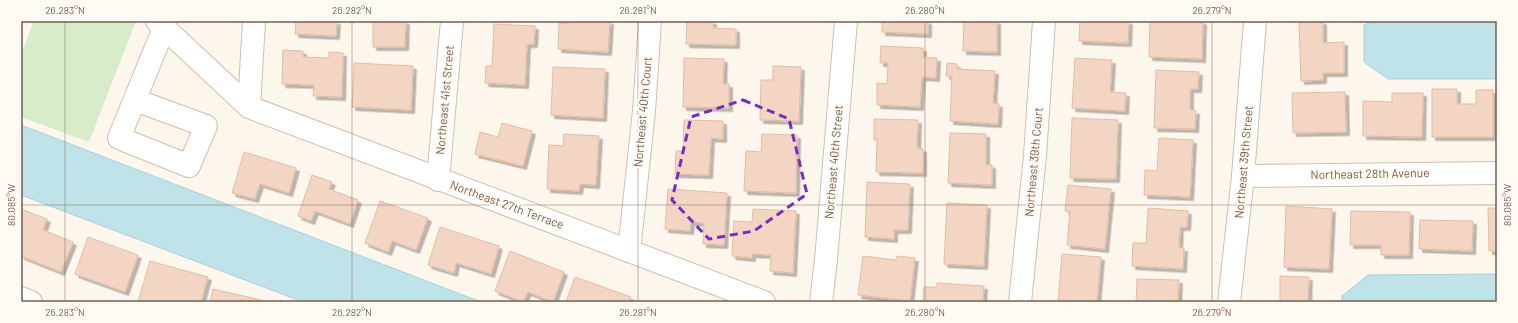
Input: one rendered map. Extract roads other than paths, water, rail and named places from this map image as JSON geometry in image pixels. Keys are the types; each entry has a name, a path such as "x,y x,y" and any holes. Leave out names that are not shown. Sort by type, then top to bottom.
{"street":[{"path":"249,107 254,21"},
{"name":"Northeast 41st Street","path":"438,180 452,21"},
{"name":"Northeast 40th Court","path":"629,251 644,111 650,21"},
{"name":"Northeast 40th Street","path":"821,302 826,260 846,21"},
{"name":"Northeast 39th Court","path":"1020,302 1035,156 1044,21"},
{"name":"Northeast 39th Street","path":"1229,302 1243,176 1255,21"},
{"path":"135,100 160,25 249,107"},
{"name":"Northeast 27th Terrace","path":"249,107 438,180 764,302"},
{"name":"Northeast 28th Avenue","path":"1243,176 1497,173"},
{"path":"21,298 31,302"}],"water":[{"path":"1374,21 1497,21 1497,79 1388,79 1364,62 1364,25"},
{"path":"21,125 481,302 303,302 21,195"},
{"path":"1497,274 1497,302 1342,302 1342,296 1368,275"}]}
